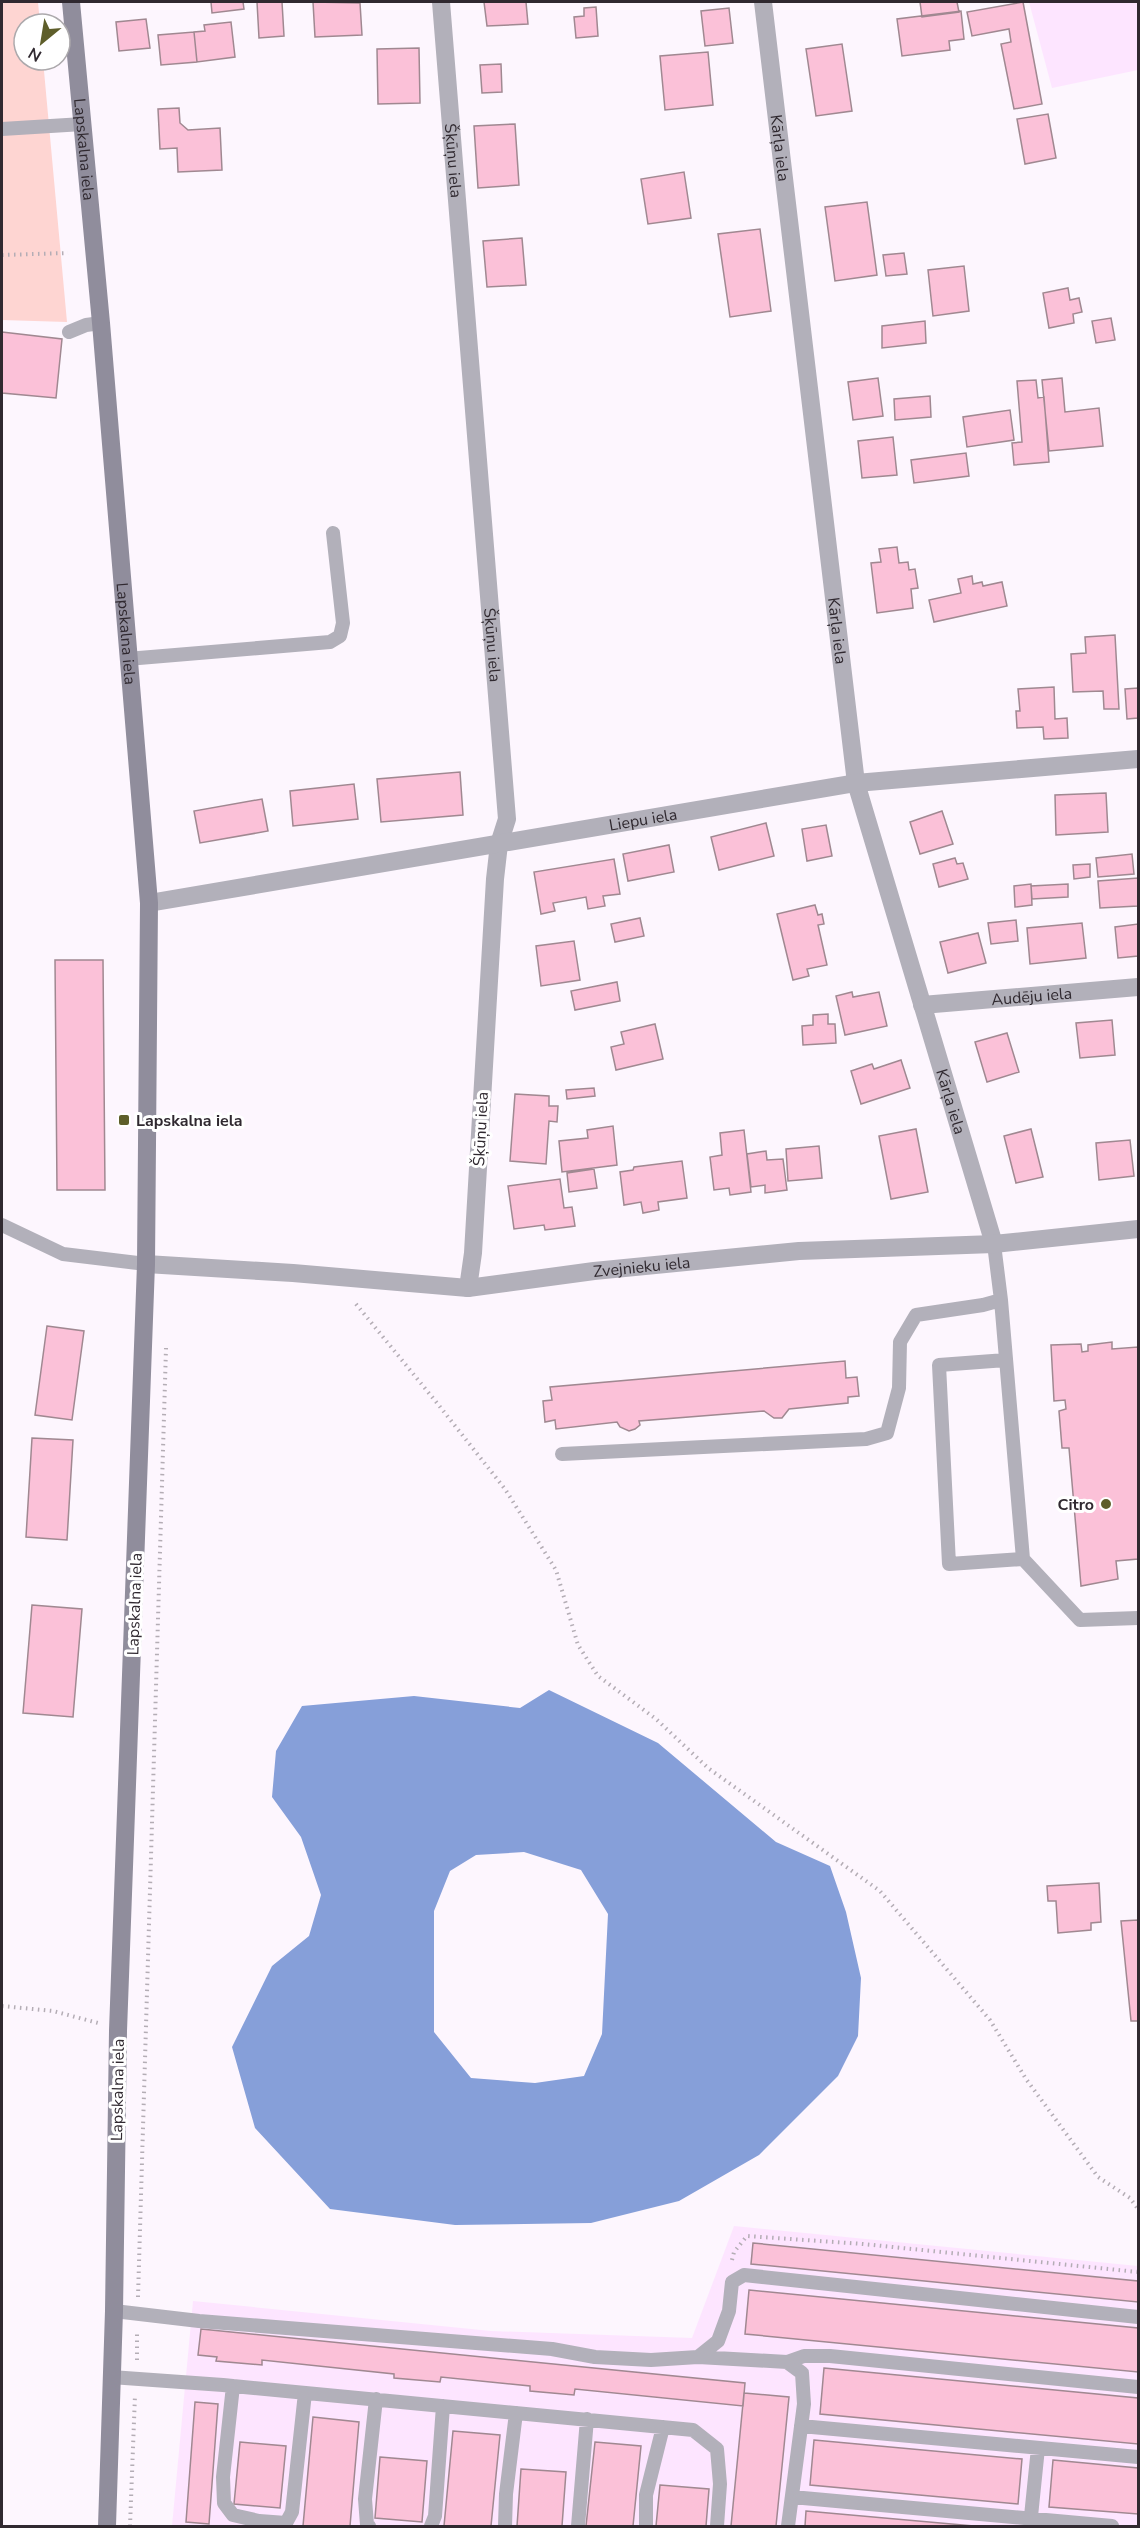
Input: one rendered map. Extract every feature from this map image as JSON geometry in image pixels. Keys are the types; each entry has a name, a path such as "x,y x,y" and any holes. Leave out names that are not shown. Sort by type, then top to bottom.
{"main road":[{"name":"Lapskalna iela","path":"71,2 101,323 127,659 149,903 147,1264 118,2031 114,2311 107,2526"}],"street":[{"name":"Šķūņu iela","path":"441,2 507,819 499,844 473,1253 468,1288"},
{"name":"Kārļa iela","path":"763,2 856,783 994,1244"},
{"name":"Liepu iela","path":"149,903 856,783 1138,759"},
{"name":"Audēju iela","path":"922,1005 1138,987"},
{"name":"Zvejnieku iela","path":"147,1264 293,1273 468,1288 594,1271 799,1251 994,1244 1138,1229"}],"lane":[{"path":"2,129 83,124"},
{"path":"69,332 86,325 101,323"},
{"path":"127,659 330,642 340,636 343,623 333,533"},
{"path":"2,1225 63,1254 147,1264"},
{"path":"994,1244 1001,1300 1023,1559 1080,1620 1138,1618"},
{"path":"562,1454 866,1439 887,1432 899,1388 900,1342 916,1315 1001,1300"},
{"path":"1006,1360 939,1365 949,1564 1023,1559"},
{"path":"698,2357 718,2341 729,2311 732,2282 744,2275 1138,2317"},
{"path":"114,2311 199,2321 552,2349 595,2357 651,2360 698,2357 787,2362 804,2356 830,2356 1138,2387"},
{"path":"787,2362 802,2373 804,2404 788,2526"},
{"path":"111,2377 376,2399 693,2430 717,2449 720,2484 717,2526"},
{"path":"233,2386 223,2477 224,2503 233,2515 259,2521 286,2523 292,2512 305,2393"},
{"path":"369,2526 366,2525 365,2499 376,2399"},
{"path":"431,2526 435,2516 443,2406"},
{"path":"505,2526 506,2494 516,2413"},
{"path":"578,2526 587,2419"},
{"path":"801,2426 1138,2457"},
{"path":"646,2526 646,2495 663,2427"},
{"path":"1030,2523 1038,2448"},
{"path":"792,2497 1030,2523 1112,2526"}],"path":[{"path":"2,255 68,253"},
{"path":"356,1304 505,1490 556,1570 578,1645 598,1677 657,1719 708,1768 880,1892 990,2020 1026,2079 1098,2177 1130,2198 1138,2209"},
{"path":"130,2526 166,1338"},
{"path":"2,2006 72,2015 118,2031"},
{"path":"732,2282 731,2267 734,2252 747,2236 863,2244 1138,2272"}],"shaded area":[{"path":"2,2 38,2 39,12 12,12 12,72 44,72 67,322 2,320"},
{"path":"1029,2 1138,2 1138,70 1052,88"},
{"path":"734,2226 1138,2266 1138,2526 172,2526 193,2301 491,2331 692,2338"}],"water":[{"path":"549,1690 658,1743 776,1842 830,1866 846,1912 861,1978 858,2036 838,2076 759,2155 679,2201 591,2223 455,2225 330,2209 255,2128 232,2047 272,1966 309,1936 321,1895 301,1837 272,1797 276,1751 302,1706 414,1696 520,1708","holes":["524,1852 581,1870 608,1914 602,2034 584,2076 535,2083 471,2078 434,2032 434,1911 450,1871 476,1855"]}],"building":[{"path":"211,2 243,2 244,9 212,13"},
{"path":"257,2 282,2 284,36 259,38"},
{"path":"313,2 360,3 362,35 315,37"},
{"path":"484,2 526,2 528,24 487,26"},
{"path":"920,2 957,2 959,12 922,17"},
{"path":"1023,2 1042,104 1014,109 1001,44 1011,42 1009,29 972,36 967,12"},
{"path":"596,7 598,36 576,38 574,17 584,16 584,8"},
{"path":"729,8 733,43 705,46 701,11"},
{"path":"961,11 964,39 949,41 950,50 902,56 897,19"},
{"path":"146,19 150,48 119,51 116,22"},
{"path":"231,22 235,57 197,62 194,32 205,31 204,25"},
{"path":"194,32 197,62 161,65 158,35"},
{"path":"842,44 852,111 816,116 806,49"},
{"path":"419,48 420,103 378,104 377,49"},
{"path":"708,52 713,105 665,110 660,56"},
{"path":"501,64 502,92 482,93 480,65"},
{"path":"179,108 180,123 188,130 220,128 222,170 178,172 177,148 160,149 158,109"},
{"path":"1048,114 1056,158 1025,164 1017,119"},
{"path":"515,124 519,185 478,188 474,126"},
{"path":"684,172 691,218 648,224 641,179"},
{"path":"867,202 877,275 835,281 825,207"},
{"path":"760,229 771,311 730,317 718,234"},
{"path":"522,238 526,285 487,287 483,241"},
{"path":"904,253 907,274 886,276 883,255"},
{"path":"964,266 969,311 933,316 928,270"},
{"path":"1068,288 1070,300 1079,298 1082,312 1073,314 1074,323 1049,328 1043,293"},
{"path":"1111,318 1115,340 1096,343 1092,321"},
{"path":"925,321 926,343 882,348 882,326"},
{"path":"2,332 62,339 56,398 2,393"},
{"path":"878,378 883,416 853,420 848,382"},
{"path":"1062,378 1065,412 1099,408 1103,446 1049,451 1042,380"},
{"path":"1036,380 1038,398 1044,397 1049,462 1014,465 1012,443 1022,442 1017,381"},
{"path":"930,396 931,417 895,420 894,399"},
{"path":"1010,410 1014,440 967,447 963,417"},
{"path":"893,437 897,475 862,478 858,441"},
{"path":"966,453 969,476 914,483 911,460"},
{"path":"897,547 899,563 908,562 909,570 915,569 918,588 911,589 913,608 877,613 871,563 881,562 879,549"},
{"path":"972,576 973,584 982,582 983,586 1002,582 1007,606 934,622 929,600 961,593 958,579"},
{"path":"1115,635 1119,709 1104,709 1103,691 1073,692 1071,654 1086,653 1085,637"},
{"path":"1054,687 1055,719 1067,718 1068,738 1044,739 1043,727 1017,728 1016,711 1020,711 1018,689"},
{"path":"1138,688 1138,718 1127,719 1125,689"},
{"path":"460,772 463,815 381,822 377,779"},
{"path":"354,784 358,819 293,826 290,791"},
{"path":"1106,793 1108,832 1056,835 1055,795"},
{"path":"262,799 268,831 200,843 194,811"},
{"path":"942,811 953,844 920,854 910,822"},
{"path":"766,823 774,856 719,870 711,837"},
{"path":"826,825 832,856 807,861 802,829"},
{"path":"669,845 674,872 628,881 623,854"},
{"path":"1132,854 1134,874 1098,877 1096,858"},
{"path":"955,858 957,864 963,863 968,879 939,887 933,864"},
{"path":"614,859 620,894 603,896 605,906 588,909 586,897 553,903 555,911 541,914 534,872"},
{"path":"1090,864 1090,877 1074,879 1073,865"},
{"path":"1138,878 1138,906 1100,908 1098,881"},
{"path":"1031,884 1032,905 1015,907 1014,886"},
{"path":"1068,884 1068,897 1032,899 1031,886"},
{"path":"815,905 818,915 822,914 824,924 818,925 827,965 807,969 809,976 793,980 777,914"},
{"path":"640,918 644,936 615,942 611,924"},
{"path":"1016,920 1018,941 991,944 988,923"},
{"path":"1082,923 1086,958 1030,964 1027,928"},
{"path":"1138,924 1138,956 1118,958 1115,927"},
{"path":"978,933 986,963 948,973 940,942"},
{"path":"574,941 580,980 541,986 536,946"},
{"path":"55,960 103,960 105,1190 57,1190"},
{"path":"617,982 620,1001 575,1010 571,991"},
{"path":"852,992 853,997 879,992 887,1026 845,1035 836,996"},
{"path":"828,1014 828,1024 835,1024 836,1043 803,1045 802,1026 813,1025 813,1015"},
{"path":"1112,1020 1115,1055 1080,1058 1076,1023"},
{"path":"655,1024 663,1059 616,1070 611,1047 624,1044 621,1032"},
{"path":"1007,1033 1019,1072 987,1082 975,1042"},
{"path":"901,1060 910,1088 861,1104 851,1071 872,1064 874,1069"},
{"path":"594,1088 595,1096 567,1099 566,1090"},
{"path":"515,1094 549,1096 549,1106 558,1106 557,1122 549,1121 546,1164 510,1161"},
{"path":"613,1126 617,1165 562,1172 559,1141 588,1138 587,1130"},
{"path":"916,1129 928,1192 891,1199 879,1136"},
{"path":"1031,1129 1043,1177 1016,1183 1004,1136"},
{"path":"744,1130 751,1192 730,1195 729,1188 714,1190 710,1157 722,1155 720,1133"},
{"path":"1130,1140 1134,1176 1099,1180 1096,1143"},
{"path":"819,1146 822,1178 788,1181 786,1149"},
{"path":"766,1151 767,1160 783,1159 787,1190 765,1193 765,1185 751,1187 747,1154"},
{"path":"682,1161 687,1198 658,1202 659,1210 643,1213 641,1202 624,1205 620,1172 633,1170 634,1167"},
{"path":"594,1169 597,1188 569,1192 567,1173"},
{"path":"560,1179 564,1208 572,1207 575,1226 545,1230 544,1225 514,1229 508,1186"},
{"path":"47,1326 84,1331 72,1420 35,1415"},
{"name":"Citro","path":"1112,1342 1112,1349 1138,1347 1138,1559 1116,1561 1118,1579 1081,1586 1069,1448 1062,1448 1059,1411 1066,1409 1065,1400 1054,1401 1051,1345 1081,1344 1082,1352 1088,1351 1088,1345"},
{"path":"845,1361 846,1378 857,1377 859,1396 848,1397 848,1403 789,1409 782,1418 774,1418 764,1411 639,1421 640,1425 629,1431 620,1427 617,1422 556,1429 555,1420 545,1422 543,1401 552,1400 550,1387"},
{"path":"32,1438 73,1440 67,1540 26,1537"},
{"path":"32,1605 82,1609 73,1717 23,1713"},
{"path":"1099,1883 1101,1922 1091,1923 1091,1930 1058,1933 1056,1901 1048,1901 1047,1886"},
{"path":"1138,1920 1138,2021 1131,2021 1121,1921"},
{"path":"753,2243 1138,2281 1138,2302 751,2264"},
{"path":"749,2290 1138,2328 1138,2372 745,2334"},
{"path":"201,2329 745,2383 743,2406 575,2389 574,2395 530,2391 530,2386 441,2377 440,2382 394,2378 394,2374 262,2360 262,2365 216,2361 217,2357 198,2355"},
{"path":"824,2368 1138,2398 1138,2444 820,2414"},
{"path":"744,2393 789,2397 776,2526 731,2526"},
{"path":"195,2402 218,2404 209,2524 186,2522"},
{"path":"313,2417 359,2422 350,2526 303,2526"},
{"path":"453,2431 500,2435 491,2526 444,2526"},
{"path":"814,2440 1022,2459 1018,2504 810,2485"},
{"path":"240,2442 286,2446 280,2508 234,2504"},
{"path":"595,2442 641,2446 633,2526 586,2526"},
{"path":"380,2457 427,2461 422,2522 375,2518"},
{"path":"1053,2460 1138,2468 1138,2514 1049,2507"},
{"path":"521,2469 566,2472 562,2526 517,2526"},
{"path":"660,2485 709,2489 706,2526 656,2526"},
{"path":"806,2511 974,2526 805,2526"}],"place":[{"name":"Lapskalna iela","path":"124,1120"},
{"name":"Citro","path":"1106,1504"}]}
